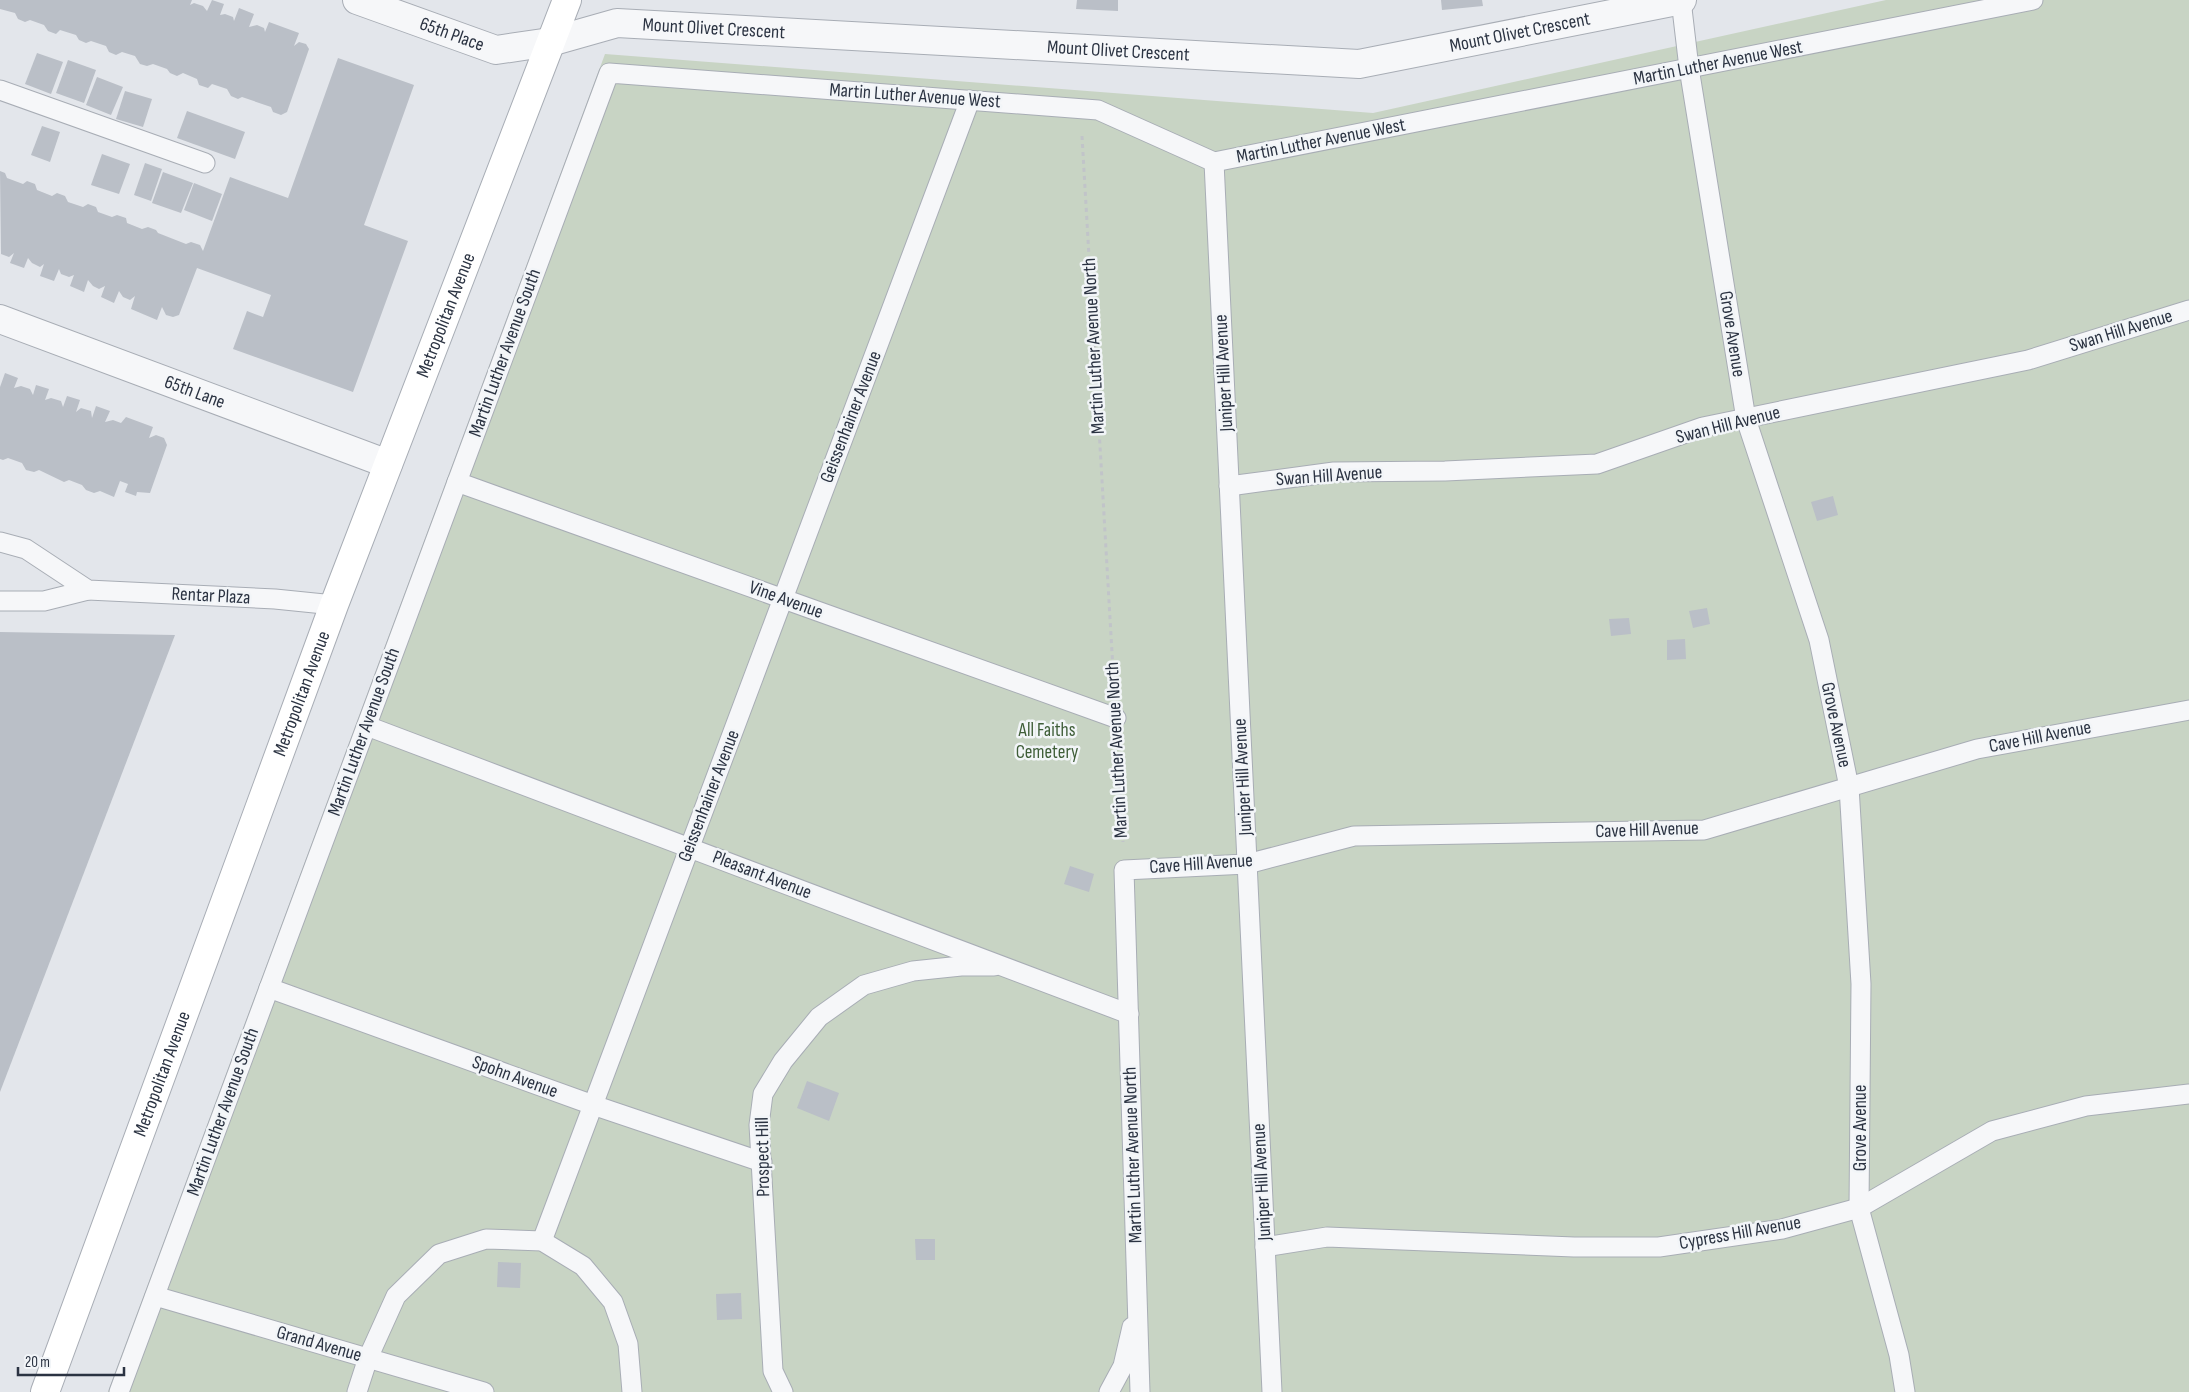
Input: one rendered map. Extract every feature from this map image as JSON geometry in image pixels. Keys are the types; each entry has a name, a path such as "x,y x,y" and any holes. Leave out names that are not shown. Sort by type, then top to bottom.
{"main road":[{"name":"Metropolitan Avenue","path":"45,1392 334,605 567,0"}],"street":[{"name":"65th Place","path":"357,0 496,50 550,42"},
{"name":"Mount Olivet Crescent","path":"550,42 617,23 1359,64 1681,0"},
{"name":"65th Lane","path":"0,319 388,464"}],"lane":[{"name":"Grove Avenue","path":"1681,0 1689,68 1746,419 1819,640 1849,787 1861,984 1859,1208 1899,1355 1904,1392"},
{"name":"Martin Luther Avenue West","path":"609,73 1098,110 1214,162 2033,0"},
{"name":"Martin Luther Avenue South","path":"119,1392 609,73"},
{"path":"0,90 205,163"},
{"name":"Geissenhainer Avenue","path":"542,1241 970,100"},
{"name":"Juniper Hill Avenue","path":"1214,162 1272,1392"},
{"name":"Swan Hill Avenue","path":"1229,486 1334,472 1445,471 1597,464 1703,428 2028,360 2189,310"},
{"name":"Vine Avenue","path":"457,482 1116,718"},
{"path":"0,542 26,549 88,590"},
{"name":"Rentar Plaza","path":"0,601 44,600 88,590 276,599 334,605"},
{"name":"Cave Hill Avenue","path":"1124,870 1247,864 1354,836 1704,830 1977,749 2189,710"},
{"name":"Pleasant Avenue","path":"366,726 1129,1014"},
{"name":"Martin Luther Avenue North","path":"1124,870 1140,1392"},
{"name":"Prospect Hill","path":"783,1392 773,1371 760,1125 763,1094 783,1061 819,1016 864,985 913,971 961,966 1006,966"},
{"name":"Spohn Avenue","path":"269,988 593,1105 762,1162"},
{"name":"Cypress Hill Avenue","path":"1265,1247 1327,1237 1574,1247 1659,1246 1782,1229 1859,1208 1992,1131 2086,1106 2189,1094"},
{"path":"357,1392 368,1358 396,1296 439,1254 486,1239 542,1241 582,1266 613,1302 628,1344 632,1392"},
{"name":"Grand Avenue","path":"155,1296 484,1392"},
{"path":"1109,1392 1122,1366 1138,1301"}],"path":[{"name":"Martin Luther Avenue North","path":"1080,108 1124,870"}],"green space":[{"name":"All Faiths Cemetery","path":"1886,0 2189,0 2189,1392 108,1392 605,54 1373,113"}],"building":[{"path":"0,0 192,0 190,5 194,3 203,6 207,11 212,0 224,4 220,15 225,14 233,17 234,21 239,8 254,14 249,27 257,25 264,28 265,32 269,22 299,33 294,46 299,42 306,44 309,49 287,112 281,115 273,112 271,107 242,97 238,99 231,96 227,89 212,84 208,88 199,85 197,79 183,73 177,76 170,73 167,69 153,64 147,66 140,64 135,56 122,52 116,55 109,52 106,46 91,41 86,43 79,40 76,35 60,30 56,34 48,31 44,25 30,20 25,22 18,19 15,13 0,9"},
{"path":"1077,0 1118,0 1118,11 1076,9"},
{"path":"1441,0 1482,0 1483,6 1442,10"},
{"path":"37,53 63,62 51,94 25,84"},
{"path":"338,58 414,85 364,225 408,241 353,392 233,349 247,311 263,317 271,295 197,268 179,315 173,317 166,315 162,307 157,320 131,309 135,296 130,300 123,297 119,291 114,303 101,297 105,286 99,289 88,280 84,292 70,286 74,275 69,277 61,274 59,269 54,281 40,276 44,264 40,267 32,263 28,258 24,268 10,263 14,253 9,257 1,254 0,171 5,173 7,178 23,184 27,181 35,184 37,190 52,196 57,193 65,196 68,202 83,207 88,204 96,207 98,212 112,217 117,215 126,218 127,223 142,229 148,227 186,244 191,242 200,245 203,251 230,177 288,198"},
{"path":"68,60 96,70 84,103 56,93"},
{"path":"97,77 123,87 111,115 86,105"},
{"path":"125,91 152,99 143,127 116,119"},
{"path":"187,111 245,132 235,159 177,138"},
{"path":"42,126 60,132 50,162 31,155"},
{"path":"102,154 130,164 119,194 91,185"},
{"path":"145,163 162,169 151,201 134,195"},
{"path":"163,172 193,183 181,213 152,203"},
{"path":"194,183 222,194 212,221 184,210"},
{"path":"5,373 18,378 14,388 21,386 30,389 33,395 36,385 49,389 45,400 51,398 61,401 63,407 67,396 80,400 76,412 81,408 91,411 92,418 96,406 110,411 105,422 113,420 121,423 126,417 153,427 149,438 156,435 164,438 167,445 150,493 137,492 136,496 125,492 128,484 120,481 114,497 100,491 94,493 86,490 82,485 69,480 64,482 39,470 34,472 26,470 22,463 8,458 0,459 0,387"},
{"path":"1833,496 1838,515 1817,521 1811,502"},
{"path":"1707,608 1710,624 1693,628 1689,611"},
{"path":"1629,618 1631,634 1611,636 1609,619"},
{"path":"0,632 175,635 0,1092"},
{"path":"1685,639 1686,659 1667,660 1667,640"},
{"path":"1070,866 1094,874 1089,892 1064,884"},
{"path":"807,1081 839,1093 829,1121 797,1108"},
{"path":"915,1239 935,1239 935,1260 916,1260"},
{"path":"498,1262 521,1263 520,1288 497,1287"},
{"path":"741,1293 742,1319 717,1320 716,1294"}]}
